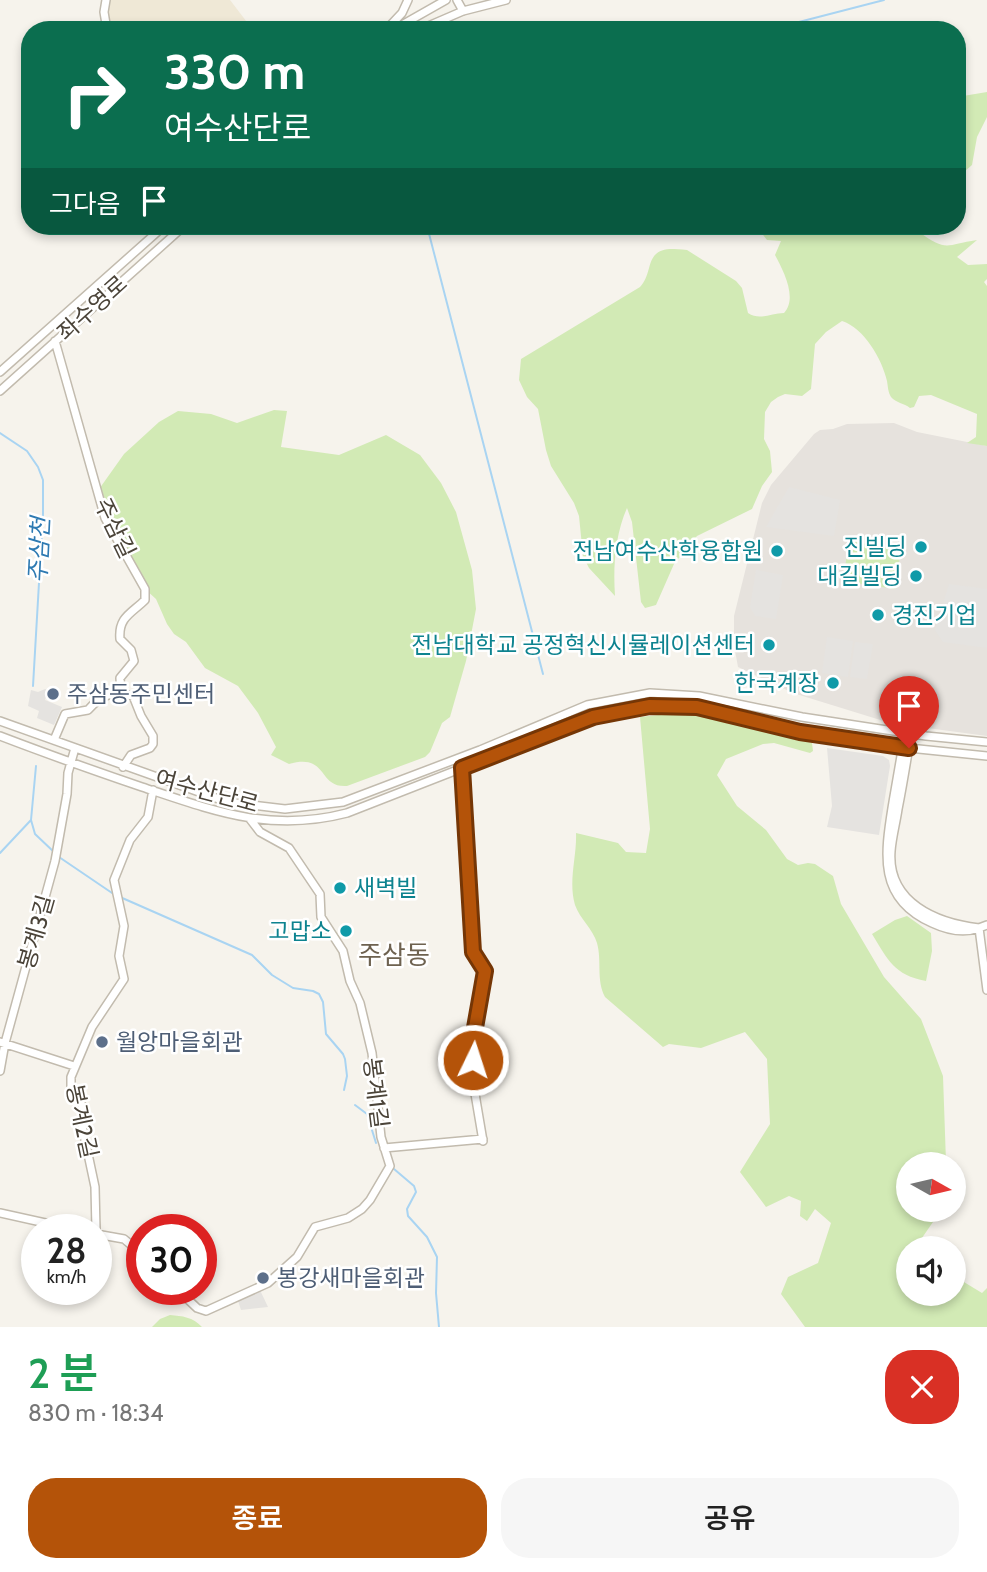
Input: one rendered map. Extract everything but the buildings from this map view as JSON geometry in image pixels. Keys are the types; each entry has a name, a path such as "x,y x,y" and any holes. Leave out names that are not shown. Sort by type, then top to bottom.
{"street":[{"path":"106,0 106,21"},
{"path":"394,21 408,0"},
{"path":"459,0 463,11"},
{"path":"438,21 463,11 506,0"},
{"path":"409,21 443,1 450,15"},
{"name":"좌수영로","path":"0,372 154,235"},
{"name":"좌수영로","path":"0,391 174,235"},
{"name":"주삼길","path":"55,341 105,518 146,592 145,600 123,618 120,625 120,639 131,650 134,662 120,678 121,694"},
{"name":"여수산단로","path":"0,721 227,802 302,808 343,802 480,750 587,705 650,693 699,696 802,718 987,742"},
{"path":"54,740 65,714 88,710 98,698 121,694 135,698 141,716 154,737 151,747 131,755 124,767"},
{"name":"여수산단로","path":"0,736 70,763 223,814 250,819 298,820 340,815 593,717 650,706 697,707 800,732 905,748 987,756"},
{"path":"908,733 887,836 886,862 891,883 900,898 927,921 943,928 970,932 983,926 987,990"},
{"path":"70,763 75,748"},
{"name":"봉계3길","path":"0,1071 3,1042 59,844 70,763"},
{"path":"384,1148 483,1140 473,1082 473,1039 485,971 473,952 462,768"},
{"name":"봉계2길","path":"96,1214 96,1188 81,1121 83,1110 70,1086 74,1066 92,1027 124,979 120,956 124,926 114,880 128,844 148,817 153,790"},
{"path":"250,819 251,806"},
{"name":"봉계1길","path":"194,1305 200,1310 209,1311 268,1283 300,1254 315,1227 348,1218 367,1204 390,1166 377,1108 372,1053 360,1003 350,981 343,951 321,917 320,894 289,848 263,834 250,819"},
{"path":"3,1042 74,1066"},
{"path":"0,1213 21,1218"}],"shaded area":[{"path":"106,0 230,0 246,21 107,21"},
{"path":"894,423 917,432 987,446 987,736 890,723 793,693 738,667 734,645 734,616 762,503 771,485 820,430 847,424"},
{"path":"789,487 840,500 834,536 766,527"},
{"path":"756,570 783,575 776,619 755,616 750,607"},
{"path":"949,584 987,589 987,648 943,642 935,630"},
{"path":"827,637 853,641 848,677 822,673"},
{"path":"855,642 873,644 867,679 850,677"},
{"path":"31,690 38,692 48,690 45,700 62,707 54,725 37,718 39,711 28,706"},
{"path":"827,748 883,756 889,760 879,835 827,827 832,806"},
{"path":"259,1288 268,1307 241,1310 237,1298"}],"green space":[{"path":"987,92 987,117 977,137 972,165 966,170 966,96"},
{"path":"763,235 924,235 941,245 977,240 957,257 968,265 987,264 987,279 984,282 987,286 987,446 967,443 976,437 977,414 931,395 919,396 914,407 910,408 893,399 881,363 871,345 858,330 842,321 815,344 811,389 802,396 785,394 778,397 765,412 764,439 770,451 772,472 762,486 752,509 697,536 674,564 656,605 645,608 641,602 632,522 627,508 616,551 615,596 589,568 583,556 579,516 551,466 538,409 527,397 519,380 521,359 640,287 656,254 670,249 687,250 736,281 742,288 748,313 761,317 784,313 790,300 789,292 775,255 781,241 767,240"},
{"path":"274,410 287,411 281,447 339,455 386,435 420,455 441,483 456,512 472,570 476,609 466,661 450,717 442,723 430,752 425,757 347,786 331,782 311,763 289,764 271,755 276,747 258,713 238,686 205,668 186,642 174,634 167,624 156,599 145,589 105,518 97,492 124,454 159,422 178,411 211,414 237,423"},
{"path":"849,541 901,549 895,589 843,581"},
{"path":"694,715 735,722 812,743 813,751 810,753 774,743 763,744 726,759 717,775 737,806 766,830 787,859 798,865 815,864 833,876 841,904 884,977 921,1019 943,1076 946,1152 896,1152 896,1222 933,1222 923,1236 896,1236 896,1306 966,1306 966,1283 982,1293 987,1288 987,1327 805,1327 781,1294 788,1277 818,1263 831,1223 815,1209 807,1221 800,1216 801,1201 789,1196 766,1207 740,1172 770,1124 767,1059 745,1032 701,1048 669,1044 663,1047 605,997 597,943 577,910 573,896 576,833 618,843 626,852 646,853 650,829 640,717"},
{"path":"907,916 931,933 932,951 926,981 906,975 893,965 872,934"},
{"path":"170,1315 191,1319 202,1327 152,1327 160,1319"}],"waterway":[{"path":"803,21 884,0"},
{"path":"429,235 543,674"},
{"name":"주삼천","path":"0,433 27,451 43,480 33,686"},
{"name":"주삼천","path":"0,853 31,820 36,766"},
{"path":"31,820 35,834 55,853"},
{"path":"59,857 115,895"},
{"path":"120,897 252,955 272,975 293,988 319,994 323,1002 326,1034 345,1059 347,1076 344,1090"},
{"path":"355,1105 367,1114 376,1143"},
{"path":"394,1169 414,1186 416,1192 407,1209 408,1216 427,1237 437,1257 439,1327"}],"place":[{"name":"진빌딩","path":"921,547"},
{"name":"전남여수산학융합원","path":"777,551"},
{"name":"대길빌딩","path":"916,576"},
{"name":"경진기업","path":"878,615"},
{"name":"전남대학교 공정혁신시뮬레이션센터","path":"769,645"},
{"name":"한국계장","path":"833,683"},
{"name":"주삼동주민센터","path":"53,694"},
{"name":"새벽빌","path":"340,888"},
{"name":"고맙소","path":"346,931"},
{"name":"월앙마을회관","path":"102,1042"},
{"name":"봉강새마을회관","path":"263,1278"}],"district":[{"name":"주삼동","path":"394,955"}],"route":[{"path":"473,1060 473,1039 485,971 473,952 462,768 593,717 650,706 697,707 800,732 909,748"}]}
